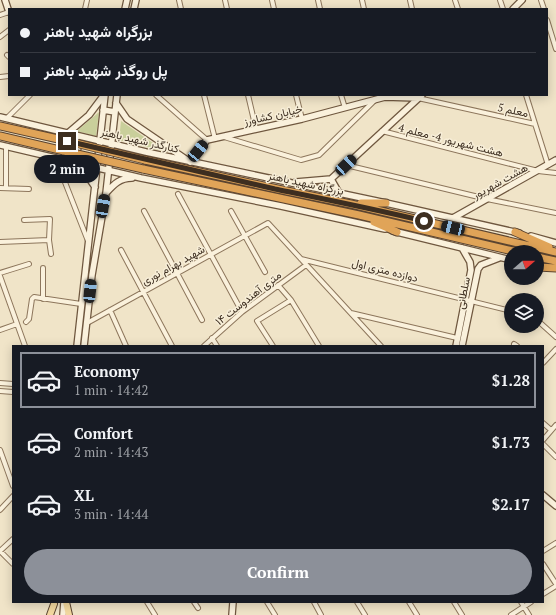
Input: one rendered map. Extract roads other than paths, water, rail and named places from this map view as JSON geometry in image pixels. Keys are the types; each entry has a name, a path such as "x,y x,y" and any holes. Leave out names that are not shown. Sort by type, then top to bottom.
{"highway":[{"name":"بزرگراه شهید باهنر","path":"0,126 67,141 146,156 280,190 351,204 556,252"},
{"name":"بزرگراه شهید باهنر","path":"0,136 143,169 359,215 504,249"},
{"path":"351,204 386,202"},
{"path":"359,215 397,232"},
{"path":"515,232 556,252"},
{"path":"544,259 556,262"},
{"path":"544,267 556,268"}],"main road":[{"path":"514,8 522,0"},
{"path":"65,160 74,156 78,148 76,138 68,133 89,115 104,96"},
{"path":"77,345 105,96"},
{"path":"84,345 92,275 106,192 117,96"},
{"name":"خیابان کشاورز","path":"207,140 302,119 385,96 420,97"},
{"path":"289,182 331,179 420,97"},
{"path":"116,103 127,119 190,162 207,140"},
{"path":"103,110 115,112"},
{"name":"کنارگذر شهید باهنر","path":"0,117 112,143 146,156 190,162 386,202 556,243"},
{"path":"0,145 141,178 281,206 397,232 504,258"},
{"path":"141,178 135,172 134,163 138,155 146,156"},
{"path":"65,160 81,168 90,178 94,187"},
{"name":"هشت شهریور","path":"453,218 556,160"},
{"path":"106,192 116,182 126,178 141,178"},
{"path":"331,179 339,193"},
{"name":"سلطانی","path":"456,345 471,270 470,262 462,248"},
{"name":"سلطانی","path":"462,345 478,269 481,265 500,257"},
{"path":"544,268 556,271"},
{"path":"85,274 92,275"},
{"path":"544,497 556,506"},
{"path":"52,615 54,603"},
{"path":"63,615 65,603"},
{"path":"65,603 69,615"},
{"path":"232,615 233,603"}],"street":[{"path":"548,23 556,49"},
{"path":"0,37 8,31"},
{"path":"6,119 29,96"},
{"path":"157,96 207,140"},
{"path":"204,96 215,139"},
{"path":"248,96 256,129"},
{"path":"296,96 302,119"},
{"path":"341,96 345,108"},
{"path":"526,96 548,165"},
{"name":"معلم 5","path":"420,97 535,124"},
{"path":"224,137 301,160 319,155 376,99"},
{"name":"هشت شهریور 4- معلم 4","path":"382,131 538,171 556,173"},
{"path":"6,147 6,188"},
{"path":"346,165 487,199 556,213"},
{"path":"59,167 89,244"},
{"path":"0,188 29,189"},
{"path":"178,194 242,312"},
{"path":"144,211 202,320"},
{"path":"231,211 265,272"},
{"path":"24,220 50,219 49,240 51,254"},
{"name":"شهید بهرام نوری","path":"87,323 268,223 300,259"},
{"path":"0,242 49,240"},
{"path":"121,250 171,345"},
{"path":"300,259 380,345"},
{"name":"دوازده متری اول","path":"300,259 504,309"},
{"path":"0,273 29,264"},
{"name":"۱۴ متری آهندوست","path":"205,345 242,312 306,265"},
{"path":"43,268 43,298"},
{"path":"0,276 25,345"},
{"path":"278,285 291,300 318,345"},
{"path":"0,291 5,291"},
{"path":"26,322 29,319 32,299 34,297 81,304"},
{"path":"272,345 257,321 291,300"},
{"path":"110,310 126,345"},
{"path":"351,313 457,338"},
{"path":"0,330 17,324"},
{"path":"544,326 556,337"},
{"path":"212,338 217,345"},
{"path":"544,362 556,350"},
{"path":"0,383 12,384"},
{"path":"0,391 12,392"},
{"path":"544,424 551,430"},
{"path":"544,439 556,425"},
{"path":"544,445 556,457"},
{"path":"0,450 12,483"},
{"path":"0,510 12,497"},
{"path":"12,539 0,551 12,563"},
{"path":"544,550 556,543"},
{"path":"544,566 556,585 544,593"},
{"path":"148,603 155,615"},
{"path":"195,603 198,608"},
{"path":"268,603 275,615"},
{"path":"315,603 321,615"},
{"path":"358,603 365,615"},
{"path":"411,603 417,615"},
{"path":"455,603 462,615"},
{"path":"511,615 523,604 530,615"}]}
